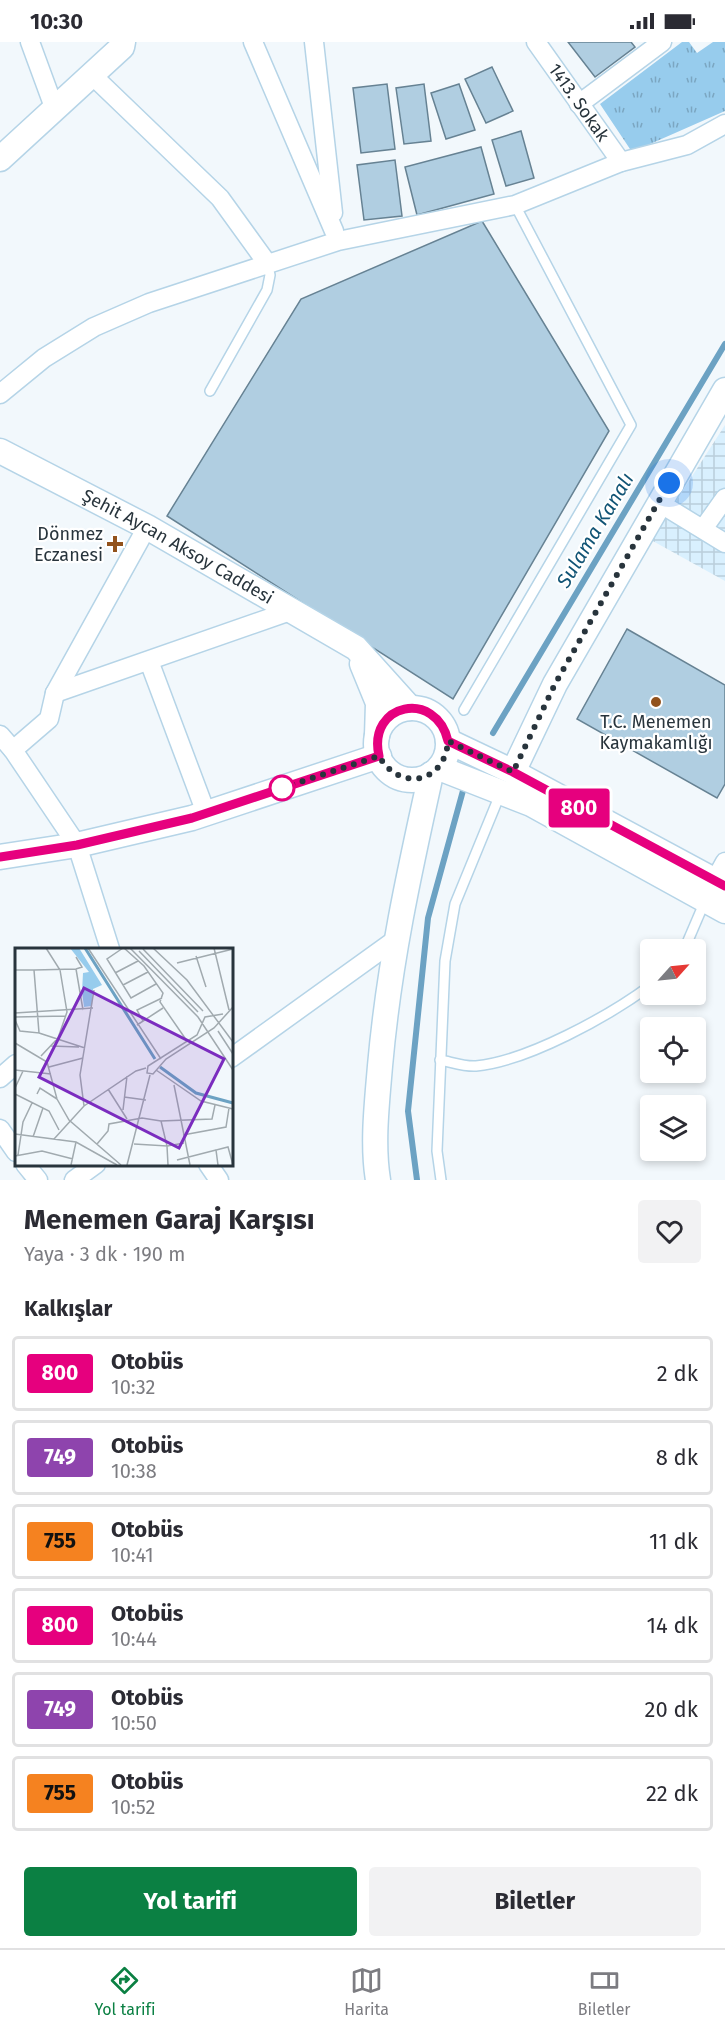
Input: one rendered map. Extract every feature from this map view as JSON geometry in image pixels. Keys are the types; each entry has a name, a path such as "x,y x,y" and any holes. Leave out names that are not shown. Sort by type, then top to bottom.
{"street":[{"path":"30,42 55,110"},
{"path":"0,159 122,47 123,42"},
{"path":"252,42 336,236"},
{"path":"314,42 336,236"},
{"name":"1413. Sokak","path":"536,42 621,162"},
{"path":"579,104 662,42"},
{"path":"92,75 220,198 267,262"},
{"path":"0,394 44,358 94,327 149,303 336,236 515,205 621,162 687,145 725,124"},
{"path":"507,782 555,684 658,502 725,390"},
{"name":"Şehit Aycan Aksoy Caddesi","path":"0,451 147,527 356,648 410,708"},
{"path":"703,530 725,498"},
{"path":"658,502 725,543"},
{"path":"14,750 49,719 55,693 147,527"},
{"path":"55,693 293,610"},
{"path":"356,648 378,703 378,746 391,773 401,778 422,778 435,771 507,782"},
{"path":"149,661 206,813"},
{"path":"0,857 77,845 206,813 378,746 389,716 410,708 421,709 440,721 448,741 447,751 435,771 395,940 384,1012 377,1101 378,1180"},
{"path":"0,735 14,750 77,845 110,948"},
{"path":"448,741 507,782 719,888"},
{"path":"232,1057 395,940"},
{"path":"0,1078 15,1065"},
{"path":"0,1129 15,1151"},
{"path":"26,1165 38,1180"},
{"path":"209,1165 219,1180"},
{"path":"74,1180 98,1170"}],"lane":[{"path":"464,710 631,425 515,205"},
{"path":"210,391 267,290 270,275 267,262"},
{"path":"441,1180 437,1151 445,961 455,904 507,782"},
{"path":"690,939 719,888"},
{"path":"440,1059 475,1066 539,1048 640,991"}],"shaded area":[{"path":"725,425 725,581 651,540"}],"green space":[{"path":"682,42 689,42 697,53 713,42 725,42 725,111 632,152 600,104"}],"building":[{"path":"568,42 631,42 635,47 595,77"},
{"path":"492,67 513,111 486,123 465,79"},
{"path":"387,84 395,149 361,153 353,88"},
{"path":"424,84 431,141 404,144 396,88"},
{"path":"459,84 475,130 446,139 431,93"},
{"path":"521,131 534,178 506,186 492,140"},
{"path":"481,147 494,194 417,215 405,167"},
{"path":"395,160 402,216 364,220 357,165"},
{"path":"482,221 609,431 453,699 167,516 301,299"},
{"name":"T.C. Menemen Kaymakamlığı","path":"627,629 725,685 725,784 717,798 577,719"}],"waterway":[{"name":"Sulama Kanalı","path":"493,733 725,344"},
{"path":"417,1180 408,1111 428,918 464,787"}],"bus line":[{"name":"800","path":"0,857 77,845 192,818 379,756 376,746 381,725 399,710 410,708 421,709 440,721 446,730 448,741 513,772 725,886"}],"place":[{"name":"Dönmez Eczanesi","path":"115,544"},
{"name":"T.C. Menemen Kaymakamlığı","path":"656,702"}],"route":[{"path":"282,788 379,756 391,773 401,778 422,778 439,768 447,751 448,741 513,772 555,684 669,483"}]}
